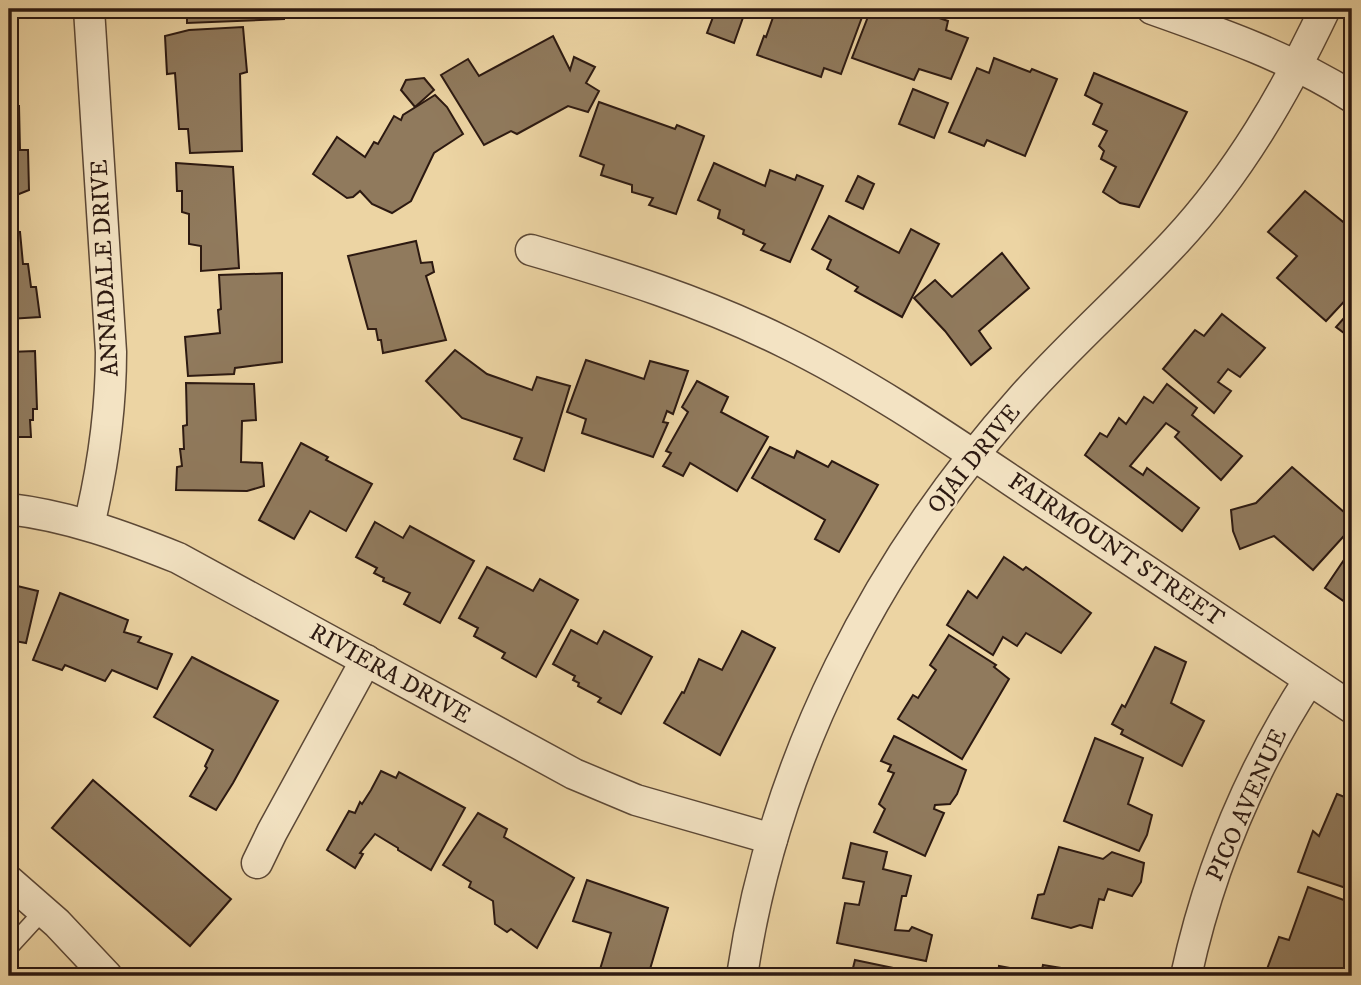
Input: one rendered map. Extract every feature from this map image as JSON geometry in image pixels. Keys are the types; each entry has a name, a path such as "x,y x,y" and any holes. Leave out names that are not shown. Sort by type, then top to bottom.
{"street":[{"name":"ANNADALE DRIVE","path":"89,9 111,400 103,468 89,525"},
{"path":"1152,9 1231,37 1297,67 1352,97"},
{"name":"OJAI DRIVE","path":"741,976 746,943 772,839 796,765 834,676 880,590 932,509 973,455 1024,396 1177,240 1224,184 1265,124 1325,9"},
{"name":"FAIRMOUNT STREET","path":"531,250 708,307 784,342 858,382 973,455 1352,708"},
{"name":"RIVIERA DRIVE","path":"9,509 89,525 178,558 574,774 636,800 772,839"},
{"path":"257,863 366,660"},
{"name":"PICO AVENUE","path":"1186,976 1195,934 1221,851 1256,771 1309,680"},
{"path":"9,881 43,911 107,976"}],"lane":[{"path":"9,948 43,911"}],"building":[{"path":"9,9 16,9 17,16 9,17"},
{"path":"187,9 284,9 284,19 187,23"},
{"path":"690,9 746,9 734,43 707,33 713,17"},
{"path":"776,9 865,9 841,74 824,68 821,77 757,55"},
{"path":"871,9 913,9 948,21 946,30 968,38 951,79 919,69 914,80 852,58"},
{"path":"9,17 12,71 9,72"},
{"path":"243,27 247,72 240,74 242,151 190,153 188,129 179,129 175,73 167,74 165,36 189,30"},
{"path":"553,36 570,70 574,57 595,67 586,83 599,91 588,112 568,106 517,134 511,131 484,145 441,75 468,59 479,76"},
{"path":"994,58 1057,79 1025,156 987,140 984,146 949,132 977,68 989,73"},
{"path":"1094,73 1187,112 1139,207 1120,203 1103,192 1116,167 1101,159 1104,151 1099,146 1107,131 1093,124 1102,104 1085,95"},
{"path":"424,78 434,90 415,107 401,90 406,80"},
{"path":"913,89 948,103 934,138 899,124"},
{"path":"435,95 447,107 463,134 434,153 411,201 392,213 372,204 360,191 347,198 313,174 337,137 365,157 374,142 378,144 394,116 401,120 403,115"},
{"path":"599,102 675,129 677,125 704,136 676,214 649,205 653,198 632,192 632,185 601,175 604,165 580,156"},
{"path":"9,106 19,106 20,150 28,150 29,190 9,198"},
{"path":"176,163 233,167 239,268 201,271 201,246 189,244 189,214 182,212 182,191 177,191"},
{"path":"714,163 765,186 770,170 795,180 797,175 823,186 790,262 761,250 765,244 718,218 720,210 698,200"},
{"path":"858,176 874,184 863,209 846,201"},
{"path":"1305,191 1347,225 1352,219 1352,293 1326,321 1277,278 1297,256 1268,232"},
{"path":"829,216 899,253 911,229 939,244 902,317 855,291 858,287 827,269 831,260 812,249"},
{"path":"9,231 20,232 23,264 28,264 31,287 36,287 40,317 9,319"},
{"path":"416,241 421,263 432,262 434,272 426,276 446,340 383,353 376,329 368,329 348,256"},
{"path":"1002,253 1029,288 979,331 991,348 971,365 945,331 914,298 935,280 952,297"},
{"path":"282,273 282,362 235,368 234,374 188,376 185,337 220,333 219,275"},
{"path":"1352,309 1352,339 1336,327"},
{"path":"1222,314 1265,348 1240,377 1228,369 1218,382 1231,391 1214,413 1163,369 1195,330 1204,336"},
{"path":"455,350 487,374 532,390 537,377 570,386 544,471 514,459 522,438 462,418 426,381"},
{"path":"35,351 37,409 33,409 33,420 30,420 31,437 9,437 9,352"},
{"path":"586,360 644,379 650,361 688,371 673,414 667,411 663,422 668,423 653,457 582,433 586,419 567,412"},
{"path":"697,381 728,397 721,412 768,437 737,491 690,463 683,476 663,466 671,453 666,451 688,412 682,407"},
{"path":"186,383 254,384 256,420 242,421 241,462 262,463 264,486 247,491 176,490 177,467 182,466 180,449 184,449 183,426 187,425"},
{"path":"1167,384 1197,408 1192,415 1242,456 1221,480 1175,437 1179,432 1166,423 1130,466 1143,475 1147,468 1199,508 1182,531 1085,455 1100,433 1107,437 1119,418 1126,424 1144,397 1153,403"},
{"path":"301,443 328,457 326,460 372,484 346,531 310,511 294,539 259,520"},
{"path":"770,447 794,458 797,451 828,467 832,461 878,485 839,552 815,539 825,520 752,478"},
{"path":"1292,467 1352,519 1352,527 1313,570 1274,536 1240,549 1233,531 1231,510 1256,503"},
{"path":"375,522 403,538 410,526 474,561 440,623 404,604 410,593 383,581 384,578 374,573 377,568 356,557"},
{"path":"1352,548 1352,607 1325,588"},
{"path":"1004,557 1023,570 1026,567 1091,613 1061,653 1026,633 1017,646 1003,637 993,655 947,625 968,591 977,598"},
{"path":"487,567 533,591 540,579 578,600 536,677 502,658 505,653 474,636 478,628 459,618"},
{"path":"9,584 38,591 26,643 9,640"},
{"path":"60,593 128,620 124,632 141,637 138,642 172,654 157,689 112,670 105,681 65,665 62,670 33,660"},
{"path":"571,630 597,644 604,631 652,657 621,714 598,702 601,698 578,686 579,683 573,680 575,676 553,664"},
{"path":"742,631 775,648 720,755 664,723 682,692 684,693 699,659 722,670"},
{"path":"949,635 996,665 994,667 1009,679 962,759 898,719 913,695 918,698 936,670 930,665"},
{"path":"1155,647 1186,662 1171,703 1204,721 1182,766 1121,734 1123,730 1112,724 1122,705 1125,707"},
{"path":"192,657 278,701 216,810 190,796 207,768 205,766 213,750 154,717"},
{"path":"894,736 966,770 950,804 935,805 934,809 944,813 925,856 874,832 885,809 879,804 894,773 888,771 891,765 881,761"},
{"path":"1095,738 1143,758 1128,804 1152,815 1139,851 1064,821"},
{"path":"381,771 396,778 399,772 465,808 431,870 375,834 360,853 363,854 355,868 327,850 349,811 355,813"},
{"path":"93,780 231,899 190,946 52,828"},
{"path":"1337,794 1352,800 1352,890 1298,872 1313,831 1319,836"},
{"path":"478,813 507,829 504,837 574,878 537,948 511,929 507,932 495,924 493,901 469,887 471,882 443,865"},
{"path":"851,843 887,852 883,869 911,876 906,896 902,896 895,930 909,931 912,927 932,935 926,961 837,943 845,903 859,905 864,882 843,878"},
{"path":"1059,847 1103,859 1112,852 1144,863 1141,882 1132,896 1108,889 1104,900 1099,899 1092,928 1080,925 1071,928 1032,918 1038,895 1044,894"},
{"path":"587,880 668,908 648,976 598,976 611,933 573,921"},
{"path":"1308,887 1352,903 1352,976 1315,976 1299,969 1298,976 1289,976 1267,969 1279,937 1289,940"},
{"path":"855,960 922,974 851,976"},
{"path":"1043,965 1086,972 1085,976 998,976 999,966 1041,974"}]}
